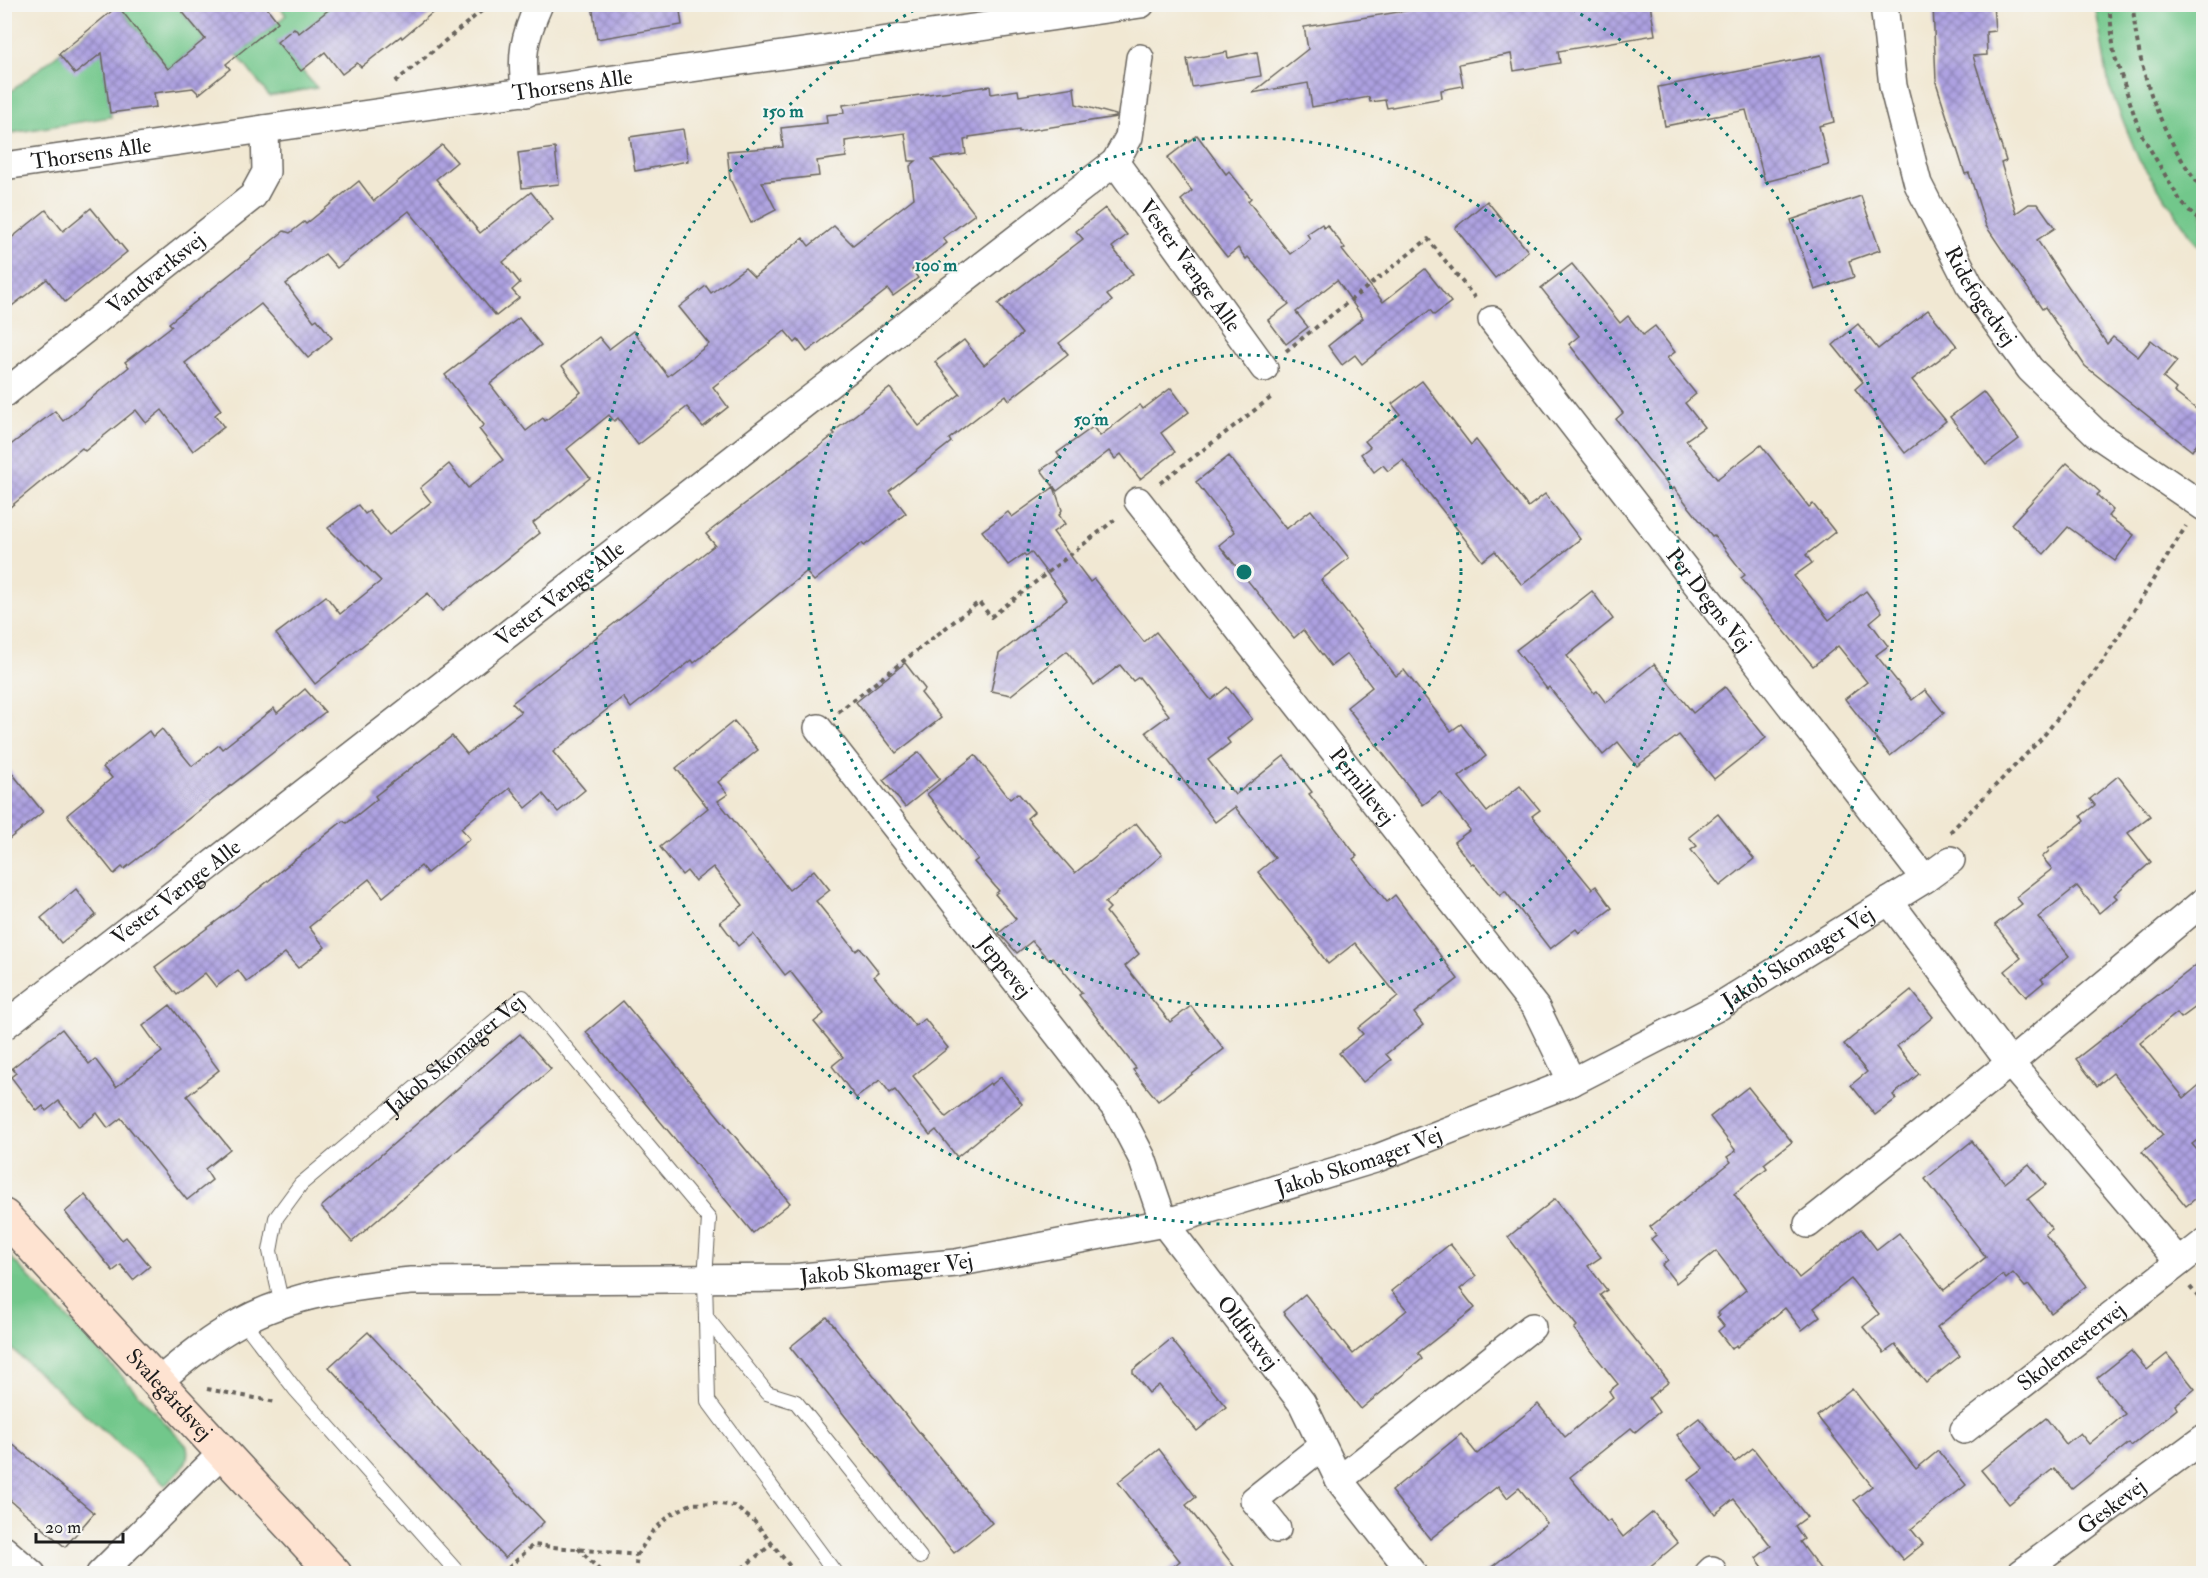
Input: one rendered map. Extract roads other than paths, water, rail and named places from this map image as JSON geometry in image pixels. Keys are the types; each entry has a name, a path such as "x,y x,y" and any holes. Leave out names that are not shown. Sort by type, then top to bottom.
{"street":[{"path":"526,93 522,67 526,33 539,4"},
{"name":"Thorsens Alle","path":"4,166 1141,4"},
{"name":"Ridefogedvej","path":"1884,4 1893,86 1918,184 1969,284 2030,369 2098,435 2201,506"},
{"name":"Vester Vænge Alle","path":"4,1026 1114,162 1129,137 1140,58"},
{"name":"Vandværksvej","path":"4,394 253,195 266,172 265,129"},
{"name":"Vester Vænge Alle","path":"1114,162 1264,368"},
{"name":"Per Degns Vej","path":"1492,320 1925,879"},
{"name":"Pernillevej","path":"1138,501 1536,1008 1572,1082"},
{"name":"Jeppevej","path":"818,728 1117,1110 1142,1158 1164,1223"},
{"name":"Jakob Skomager Vej","path":"159,1381 193,1352 243,1321 282,1305 353,1286 411,1281 791,1278 956,1263 1164,1223 1375,1159 1572,1082 1718,1007 1952,860"},
{"path":"1889,901 2010,1063 2179,1262"},
{"path":"1808,1224 2010,1063 2204,902"},
{"name":"Svalegårdsvej","path":"4,1216 224,1451 335,1574"},
{"name":"Oldfuxvej","path":"1164,1223 1302,1403 1339,1480 1413,1574"},
{"name":"Skolemestervej","path":"1964,1430 2204,1243"},
{"path":"1339,1480 1532,1327"},
{"name":"Geskevej","path":"2020,1574 2204,1438"},
{"path":"1277,1529 1254,1500 1322,1446"},
{"path":"100,1574 224,1451"},
{"path":"4,1550 32,1574"}],"lane":[{"name":"Jakob Skomager Vej","path":"282,1305 270,1251 276,1218 282,1209 302,1185 523,997 709,1219 705,1278 708,1401 836,1574"},
{"path":"706,1317 767,1393 796,1402 920,1557"},
{"path":"243,1321 295,1389 459,1574"}]}
